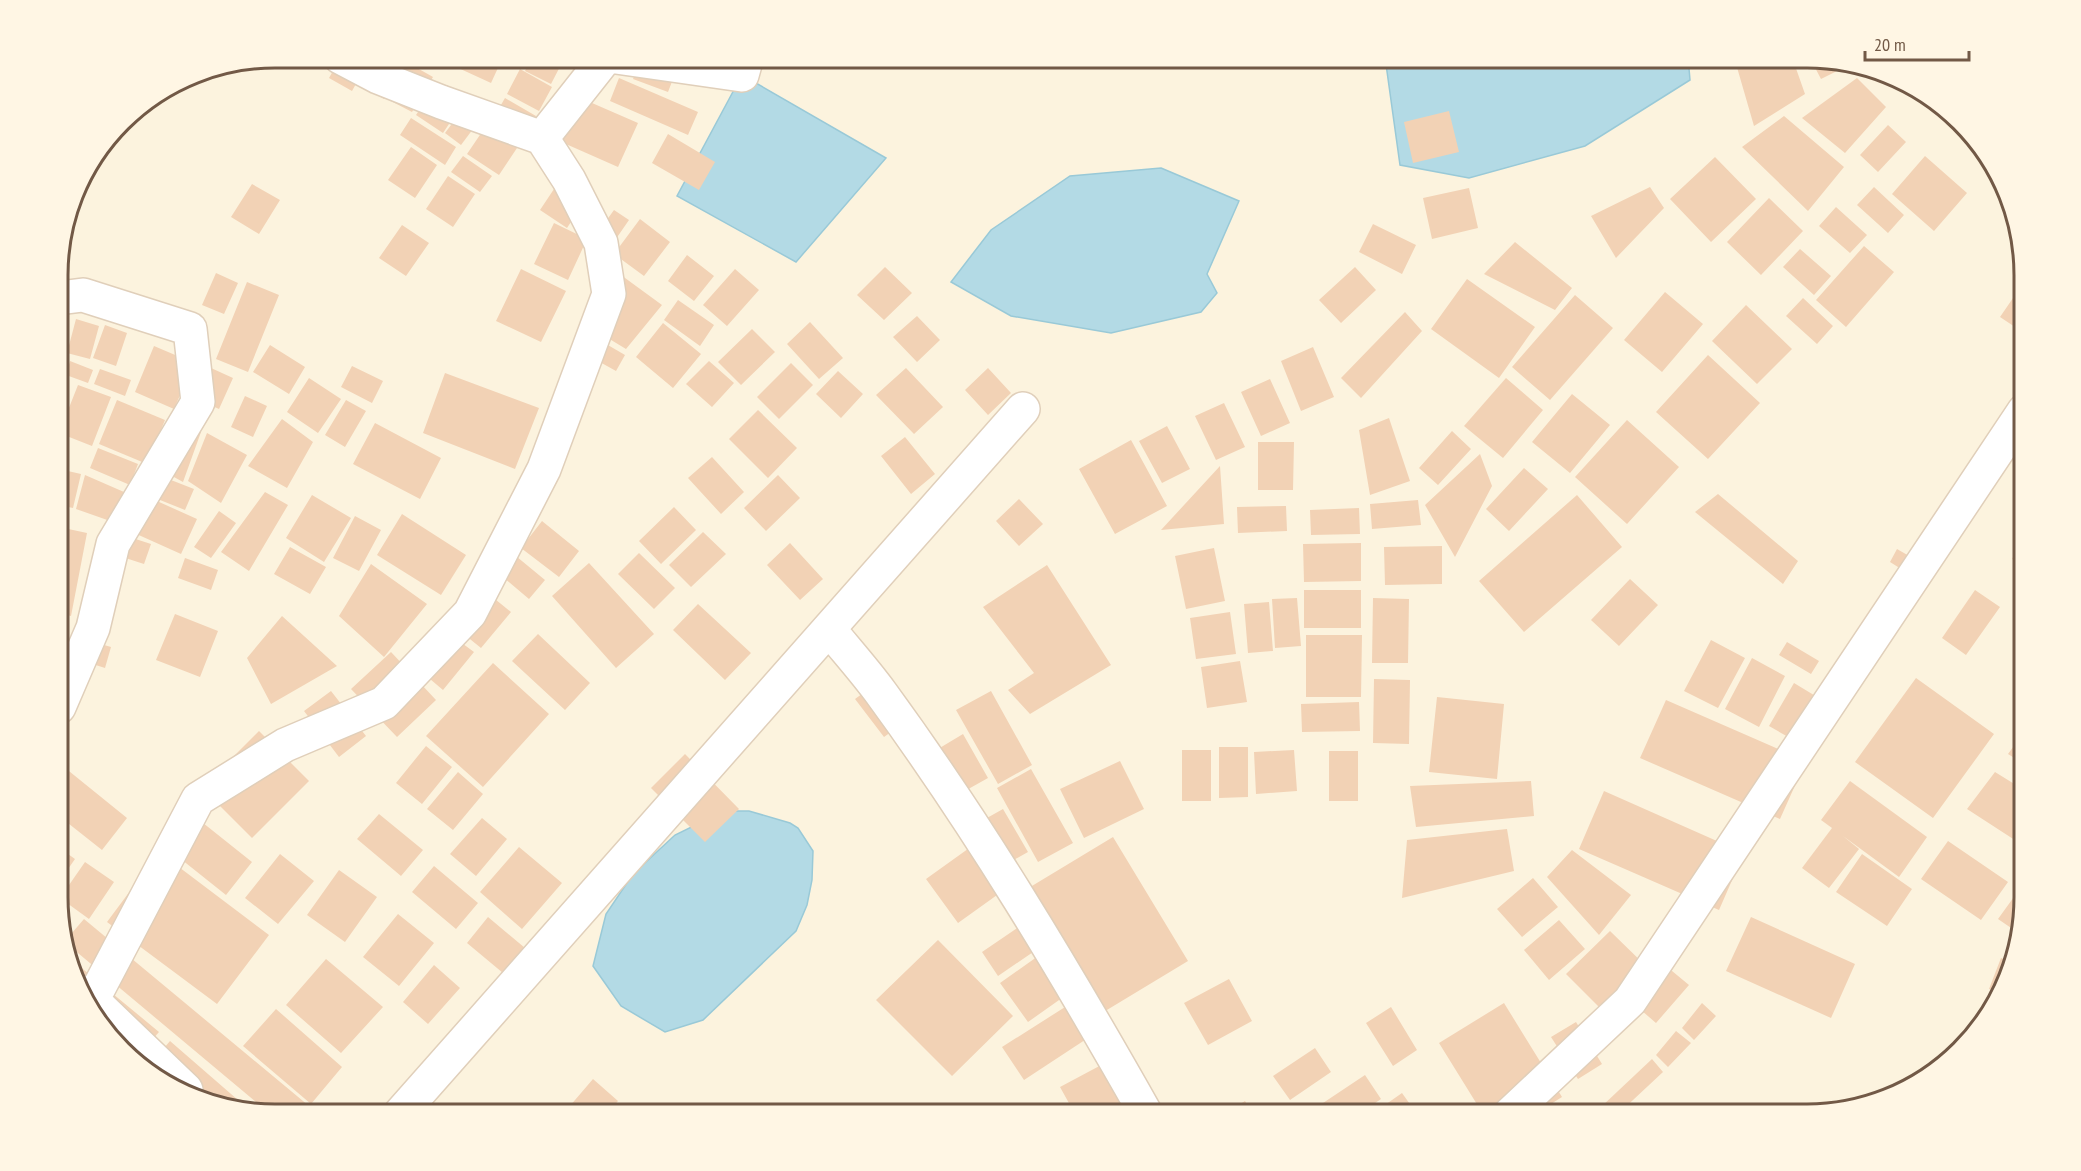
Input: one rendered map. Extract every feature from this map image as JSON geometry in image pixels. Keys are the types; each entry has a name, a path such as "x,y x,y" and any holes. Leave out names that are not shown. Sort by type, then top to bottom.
{"street":[{"path":"92,993 198,799 285,745 384,702 470,613 544,469 609,294 601,243 569,180 542,138 441,102 361,68"},
{"path":"542,138 597,68"},
{"path":"693,68 742,75 744,68"},
{"path":"68,297 83,295 190,328 198,402 113,544 93,628 68,686"},
{"path":"409,1104 1023,409"},
{"path":"1521,1103 1630,1001 2013,427"},
{"path":"829,629 880,691 984,842 1077,992 1140,1103"},
{"path":"101,1010 172,1076"}],"water":[{"path":"1387,68 1689,68 1690,80 1585,146 1469,178 1400,165"},
{"path":"742,75 886,158 796,262 677,196"},
{"path":"1161,168 1239,201 1207,274 1217,293 1201,312 1111,333 1011,316 951,282 991,230 1070,176"},
{"path":"724,811 749,811 790,823 798,828 813,851 812,880 807,905 796,931 703,1020 665,1032 621,1006 593,966 606,914 633,874 675,835"}],"building":[{"path":"335,68 365,68 352,91 329,78"},
{"path":"373,68 403,68 384,99 362,86"},
{"path":"408,68 417,68 433,77 412,112 389,100"},
{"path":"458,68 498,68 491,83"},
{"path":"526,68 559,68 551,84 525,71"},
{"path":"638,68 677,68 668,92 633,79"},
{"path":"1737,68 1796,68 1805,94 1754,126"},
{"path":"1815,68 1839,70 1821,79"},
{"path":"520,69 552,87 539,111 507,94"},
{"path":"619,78 698,112 688,135 610,101"},
{"path":"1857,78 1886,107 1845,153 1802,118"},
{"path":"438,82 465,100 443,133 416,115"},
{"path":"569,93 638,123 618,167 550,137"},
{"path":"505,98 536,116 522,141 491,122"},
{"path":"466,105 482,117 461,145 445,133"},
{"path":"1449,111 1459,152 1413,163 1404,122"},
{"path":"1784,116 1844,167 1808,211 1742,147"},
{"path":"411,118 456,147 445,165 400,135"},
{"path":"488,123 519,145 499,175 467,154"},
{"path":"1888,125 1906,142 1878,172 1860,155"},
{"path":"668,134 715,162 699,190 652,163"},
{"path":"411,147 437,165 415,198 388,180"},
{"path":"463,156 492,176 480,192 451,172"},
{"path":"1925,156 1967,193 1934,231 1892,194"},
{"path":"1715,157 1756,199 1711,242 1670,199"},
{"path":"566,171 593,188 567,228 540,210"},
{"path":"448,176 475,194 453,227 426,209"},
{"path":"252,184 280,200 259,234 231,217"},
{"path":"1650,187 1664,208 1616,258 1591,216"},
{"path":"1874,187 1904,215 1888,233 1857,205"},
{"path":"1469,188 1478,228 1432,239 1423,198"},
{"path":"1769,198 1803,231 1761,275 1727,242"},
{"path":"1836,207 1867,235 1850,253 1819,226"},
{"path":"614,210 629,220 611,246 596,235"},
{"path":"640,219 670,242 644,276 614,254"},
{"path":"554,223 587,239 568,280 534,264"},
{"path":"1373,224 1416,245 1402,274 1359,252"},
{"path":"402,225 429,243 406,276 379,258"},
{"path":"1515,242 1572,288 1555,310 1484,274"},
{"path":"1864,246 1894,272 1846,327 1816,300"},
{"path":"1800,249 1831,276 1814,295 1783,267"},
{"path":"687,255 714,276 694,301 668,281"},
{"path":"610,267 662,305 626,349 588,326"},
{"path":"885,267 912,293 884,320 857,295"},
{"path":"1355,267 1376,290 1341,323 1319,300"},
{"path":"521,269 566,291 541,342 496,321"},
{"path":"735,269 759,290 727,326 703,305"},
{"path":"216,273 238,283 224,314 202,305"},
{"path":"1467,279 1535,327 1499,378 1431,329"},
{"path":"247,282 279,295 248,372 216,359"},
{"path":"1665,292 1703,324 1662,372 1624,340"},
{"path":"1575,295 1613,328 1550,400 1512,367"},
{"path":"1803,298 1833,326 1817,344 1786,316"},
{"path":"2013,298 2013,326 2000,317"},
{"path":"678,300 714,325 700,346 664,320"},
{"path":"1746,305 1792,349 1757,384 1712,341"},
{"path":"1405,312 1422,331 1361,398 1341,378"},
{"path":"917,316 940,340 917,362 893,337"},
{"path":"76,319 99,326 90,359 68,353"},
{"path":"810,322 843,358 819,379 787,344"},
{"path":"663,323 701,354 673,388 636,357"},
{"path":"105,325 127,333 116,366 93,358"},
{"path":"752,329 775,352 741,385 718,362"},
{"path":"589,334 625,355 616,371 580,351"},
{"path":"270,345 305,367 289,394 253,372"},
{"path":"154,346 194,363 174,409 135,392"},
{"path":"1313,347 1334,397 1301,411 1281,361"},
{"path":"1708,355 1760,403 1708,459 1656,412"},
{"path":"70,361 93,370 88,383 68,376"},
{"path":"709,361 734,383 712,407 686,384"},
{"path":"791,363 813,385 779,419 757,397"},
{"path":"352,366 383,381 372,403 341,387"},
{"path":"211,368 233,378 219,409 197,399"},
{"path":"906,368 943,407 914,434 876,395"},
{"path":"988,368 1011,393 988,415 965,390"},
{"path":"100,369 131,380 125,396 94,384"},
{"path":"838,371 863,394 841,418 816,394"},
{"path":"445,373 539,408 515,469 423,433"},
{"path":"309,378 341,399 318,433 287,412"},
{"path":"1506,378 1543,410 1503,458 1464,426"},
{"path":"1270,379 1290,423 1261,436 1241,392"},
{"path":"78,385 111,397 92,446 68,437 68,410"},
{"path":"1572,394 1610,425 1570,473 1532,442"},
{"path":"245,396 267,406 253,437 231,427"},
{"path":"117,400 165,420 147,464 99,444"},
{"path":"346,400 366,411 345,447 325,435"},
{"path":"1224,403 1245,447 1216,460 1195,416"},
{"path":"758,410 797,448 768,478 729,439"},
{"path":"1389,418 1410,481 1370,495 1359,430"},
{"path":"282,419 313,442 287,488 248,466"},
{"path":"175,420 201,432 183,482 154,466"},
{"path":"1627,420 1679,467 1627,524 1575,477"},
{"path":"375,423 441,458 420,499 353,464"},
{"path":"1167,426 1190,469 1162,483 1139,441"},
{"path":"1452,431 1471,449 1438,485 1419,468"},
{"path":"207,433 247,455 221,503 188,481"},
{"path":"905,437 935,474 911,494 881,456"},
{"path":"1131,440 1167,506 1115,534 1079,469"},
{"path":"1258,442 1294,442 1293,490 1258,490"},
{"path":"98,448 138,464 130,485 90,468"},
{"path":"1480,454 1492,486 1455,557 1425,505"},
{"path":"712,457 744,492 721,514 688,478"},
{"path":"1220,466 1224,524 1161,530"},
{"path":"1524,468 1548,489 1509,531 1486,509"},
{"path":"68,471 81,474 73,508 68,507"},
{"path":"153,473 194,489 185,510 145,494"},
{"path":"85,475 124,492 113,522 76,509"},
{"path":"778,475 800,498 766,531 744,508"},
{"path":"265,492 288,505 249,571 221,552"},
{"path":"1718,494 1798,561 1783,584 1695,512"},
{"path":"312,495 351,518 324,562 286,538"},
{"path":"1577,495 1622,547 1524,632 1479,581"},
{"path":"148,497 197,519 181,554 132,532"},
{"path":"1019,499 1043,524 1019,546 996,521"},
{"path":"1418,500 1421,525 1372,529 1370,504"},
{"path":"1286,506 1287,531 1238,533 1237,507"},
{"path":"674,507 696,530 661,564 639,541"},
{"path":"1359,508 1360,534 1311,535 1310,510"},
{"path":"219,511 236,523 211,558 194,547"},
{"path":"402,514 466,555 441,595 377,555"},
{"path":"355,516 381,530 359,571 333,558"},
{"path":"542,521 579,551 559,577 521,548"},
{"path":"68,529 87,533 71,616 68,615"},
{"path":"703,532 726,554 691,587 669,565"},
{"path":"117,533 151,544 144,564 110,553"},
{"path":"790,543 823,579 800,600 767,565"},
{"path":"1361,543 1361,581 1304,582 1303,544"},
{"path":"1442,546 1442,584 1385,585 1384,547"},
{"path":"290,547 326,567 310,594 274,574"},
{"path":"505,547 545,580 529,599 490,566"},
{"path":"1214,548 1225,601 1186,609 1175,556"},
{"path":"1897,549 1930,568 1922,582 1890,562"},
{"path":"639,553 675,588 654,609 618,574"},
{"path":"185,558 218,570 211,590 178,578"},
{"path":"589,563 654,634 616,668 552,596"},
{"path":"371,564 427,604 384,657 339,616"},
{"path":"1047,565 1111,665 1030,714 1008,690 1034,673 983,607"},
{"path":"1630,579 1658,605 1619,646 1591,620"},
{"path":"1304,590 1361,590 1361,628 1304,628"},
{"path":"1975,590 2000,607 1966,655 1942,638"},
{"path":"485,591 511,612 481,648 455,627"},
{"path":"1297,598 1301,646 1275,648 1272,599"},
{"path":"1373,598 1409,599 1408,663 1372,663"},
{"path":"1269,602 1273,651 1248,653 1244,604"},
{"path":"698,604 751,653 725,680 673,630"},
{"path":"1230,612 1236,654 1196,659 1190,618"},
{"path":"175,614 218,631 200,677 156,660"},
{"path":"282,616 337,666 271,704 247,658"},
{"path":"447,632 474,652 443,690 417,668"},
{"path":"538,634 590,683 565,710 512,661"},
{"path":"1306,635 1362,635 1361,697 1306,697"},
{"path":"77,637 111,647 105,668 71,657"},
{"path":"1711,640 1745,658 1718,708 1684,691"},
{"path":"1787,642 1819,661 1811,674 1779,655"},
{"path":"391,652 436,700 397,737 351,689"},
{"path":"1752,658 1785,676 1759,727 1725,709"},
{"path":"1240,661 1247,702 1207,708 1201,667"},
{"path":"493,663 549,714 483,787 426,736"},
{"path":"1916,678 1994,734 1933,818 1855,762"},
{"path":"1374,679 1410,680 1409,744 1373,743"},
{"path":"881,680 909,719 884,737 855,699"},
{"path":"1794,683 1822,700 1797,742 1769,726"},
{"path":"331,691 366,736 339,757 304,711"},
{"path":"991,691 1032,765 998,784 956,710"},
{"path":"1437,697 1504,704 1497,779 1429,772"},
{"path":"1666,700 1806,761 1780,819 1640,758"},
{"path":"1359,702 1360,731 1302,732 1301,704"},
{"path":"259,731 309,781 252,838 202,788"},
{"path":"963,734 988,778 963,792 938,749"},
{"path":"426,746 452,767 422,804 396,783"},
{"path":"1219,747 1248,747 1248,797 1219,798"},
{"path":"2013,747 2013,757 2008,754"},
{"path":"1182,750 1211,750 1211,801 1182,801"},
{"path":"1294,750 1297,791 1256,794 1254,752"},
{"path":"1329,751 1358,751 1358,801 1329,801"},
{"path":"685,754 739,809 705,842 651,788"},
{"path":"1120,761 1144,809 1084,838 1060,789"},
{"path":"1031,769 1073,843 1038,862 997,788"},
{"path":"68,770 127,818 102,850 68,823"},
{"path":"458,772 483,794 453,830 427,809"},
{"path":"1995,772 2013,783 2013,839 1967,809"},
{"path":"1531,781 1534,816 1416,827 1410,786"},
{"path":"1850,781 1927,837 1899,877 1843,836 1859,849 1829,888 1802,868 1832,828 1821,820"},
{"path":"1604,791 1744,853 1719,910 1579,849"},
{"path":"183,807 252,862 226,895 157,840"},
{"path":"1003,809 1028,852 1003,866 978,823"},
{"path":"379,814 423,850 401,876 357,839"},
{"path":"482,818 507,839 476,876 450,854"},
{"path":"1507,829 1514,871 1402,898 1407,840"},
{"path":"1113,837 1188,961 1092,1019 1017,895"},
{"path":"979,841 1011,885 958,923 926,879"},
{"path":"1948,841 2008,882 1981,920 1921,879"},
{"path":"519,847 562,883 522,929 480,892"},
{"path":"1572,850 1631,895 1599,935 1547,877"},
{"path":"159,852 269,935 217,1004 107,922"},
{"path":"68,854 75,859 68,869"},
{"path":"280,854 314,881 278,924 245,898"},
{"path":"1862,854 1912,889 1887,926 1836,892"},
{"path":"85,862 114,882 89,919 68,904 68,886"},
{"path":"434,866 478,903 456,929 412,892"},
{"path":"339,870 377,897 345,942 307,915"},
{"path":"1533,878 1558,907 1522,937 1497,909"},
{"path":"2013,898 2011,928 1998,919"},
{"path":"398,914 434,943 399,986 363,957"},
{"path":"488,917 525,948 503,973 467,943"},
{"path":"1751,917 1855,964 1831,1018 1726,971"},
{"path":"84,919 307,1104 257,1103 75,951 71,934"},
{"path":"1559,920 1585,949 1549,980 1524,950"},
{"path":"1023,924 1039,948 998,976 982,952"},
{"path":"1610,931 1650,970 1606,1014 1566,974"},
{"path":"938,940 1013,1016 952,1076 876,1000"},
{"path":"1041,954 1069,993 1028,1022 1000,983"},
{"path":"2001,958 2003,959 1998,976 1991,990 1989,989"},
{"path":"326,959 383,1007 341,1053 286,1005"},
{"path":"434,965 460,988 428,1024 403,1002"},
{"path":"1666,966 1689,985 1656,1023 1634,1004"},
{"path":"80,967 159,1032 144,1049 109,1021 89,988"},
{"path":"1229,979 1252,1021 1208,1045 1184,1003"},
{"path":"1073,1002 1094,1034 1024,1080 1002,1047"},
{"path":"1504,1003 1562,1097 1552,1103 1476,1103 1439,1043"},
{"path":"1702,1003 1716,1016 1694,1040 1682,1028"},
{"path":"1391,1007 1417,1050 1393,1066 1366,1023"},
{"path":"276,1009 342,1067 311,1104 243,1046"},
{"path":"1576,1022 1602,1064 1578,1079 1551,1037"},
{"path":"1676,1031 1691,1043 1668,1067 1656,1055"},
{"path":"170,1041 238,1100 195,1088 171,1076 153,1061"},
{"path":"1315,1048 1331,1072 1290,1100 1273,1076"},
{"path":"1652,1059 1663,1072 1630,1103 1605,1103"},
{"path":"1105,1063 1127,1103 1069,1103 1060,1087"},
{"path":"1365,1075 1381,1099 1375,1103 1323,1103"},
{"path":"593,1079 618,1101 616,1104 572,1104"},
{"path":"1402,1093 1409,1103 1387,1103"}]}
